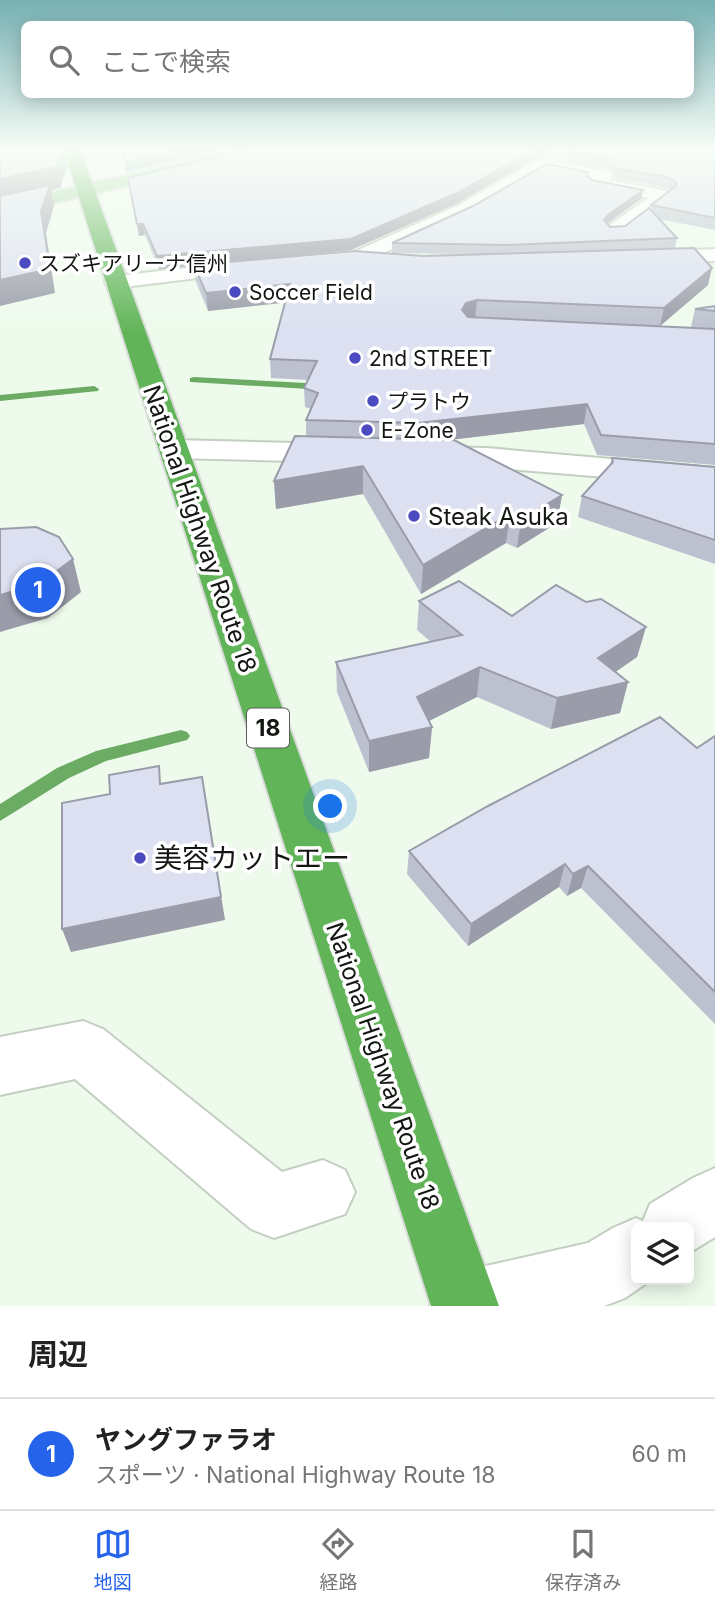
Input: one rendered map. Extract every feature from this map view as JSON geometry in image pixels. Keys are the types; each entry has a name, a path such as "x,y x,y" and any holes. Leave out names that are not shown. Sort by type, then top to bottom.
{"highway":[{"name":"National Highway Route 18","path":"92,211 464,1306"}],"street":[{"path":"354,259 461,211"},
{"path":"615,230 641,211"},
{"path":"624,258 715,255"},
{"path":"327,261 354,259 396,262"},
{"path":"116,282 272,265"},
{"path":"174,449 364,454"},
{"path":"404,455 486,457 715,477"},
{"path":"0,1066 83,1049 274,1206 323,1192"},
{"path":"681,1222 715,1200"},
{"path":"464,1306 601,1274 631,1254"}],"building":[{"name":"スズキアリーナ信州","path":"0,211 41,211 50,269 0,280"},
{"path":"134,211 415,211 351,239 157,256 143,224 137,224"},
{"path":"462,211 614,211 604,220 610,227 625,226 645,211 652,211 677,238 507,245 392,243"},
{"path":"680,211 715,211 715,218"},
{"path":"694,248 712,268 664,308 477,300 466,303 462,310 468,317 715,329 715,444 601,435 587,404 418,423 306,420 318,393 304,388 317,361 270,359 290,284 206,293 194,265 354,251 424,256"},
{"path":"715,306 715,311 695,309"},
{"path":"295,436 454,440 562,495 521,520 510,514 423,565 363,466 274,481"},
{"path":"612,458 715,467 715,540 582,496 613,462"},
{"path":"36,527 59,537 73,559 39,584 0,595 0,529"},
{"path":"459,581 512,616 556,585 586,602 601,599 646,627 598,658 628,682 557,698 480,667 417,697 432,727 369,741 336,662 462,635 419,601"},
{"path":"660,717 697,748 715,736 715,992 588,866 573,874 565,864 471,924 409,851 488,806"},
{"path":"159,766 160,784 202,777 221,897 62,929 62,803 110,794 109,775"}],"waterway":[{"path":"194,380 325,387"},
{"path":"0,398 94,389"},
{"path":"0,814 63,773 102,756 181,736"}],"place":[{"name":"スズキアリーナ信州","path":"25,263"},
{"name":"Soccer Field","path":"235,292"},
{"name":"2nd STREET","path":"355,358"},
{"name":"プラトウ","path":"373,401"},
{"name":"E-Zone","path":"367,430"},
{"name":"Steak Asuka","path":"414,516"},
{"name":"ヤングファラオ","path":"38,590"},
{"name":"美容カットエー","path":"140,858"}]}
